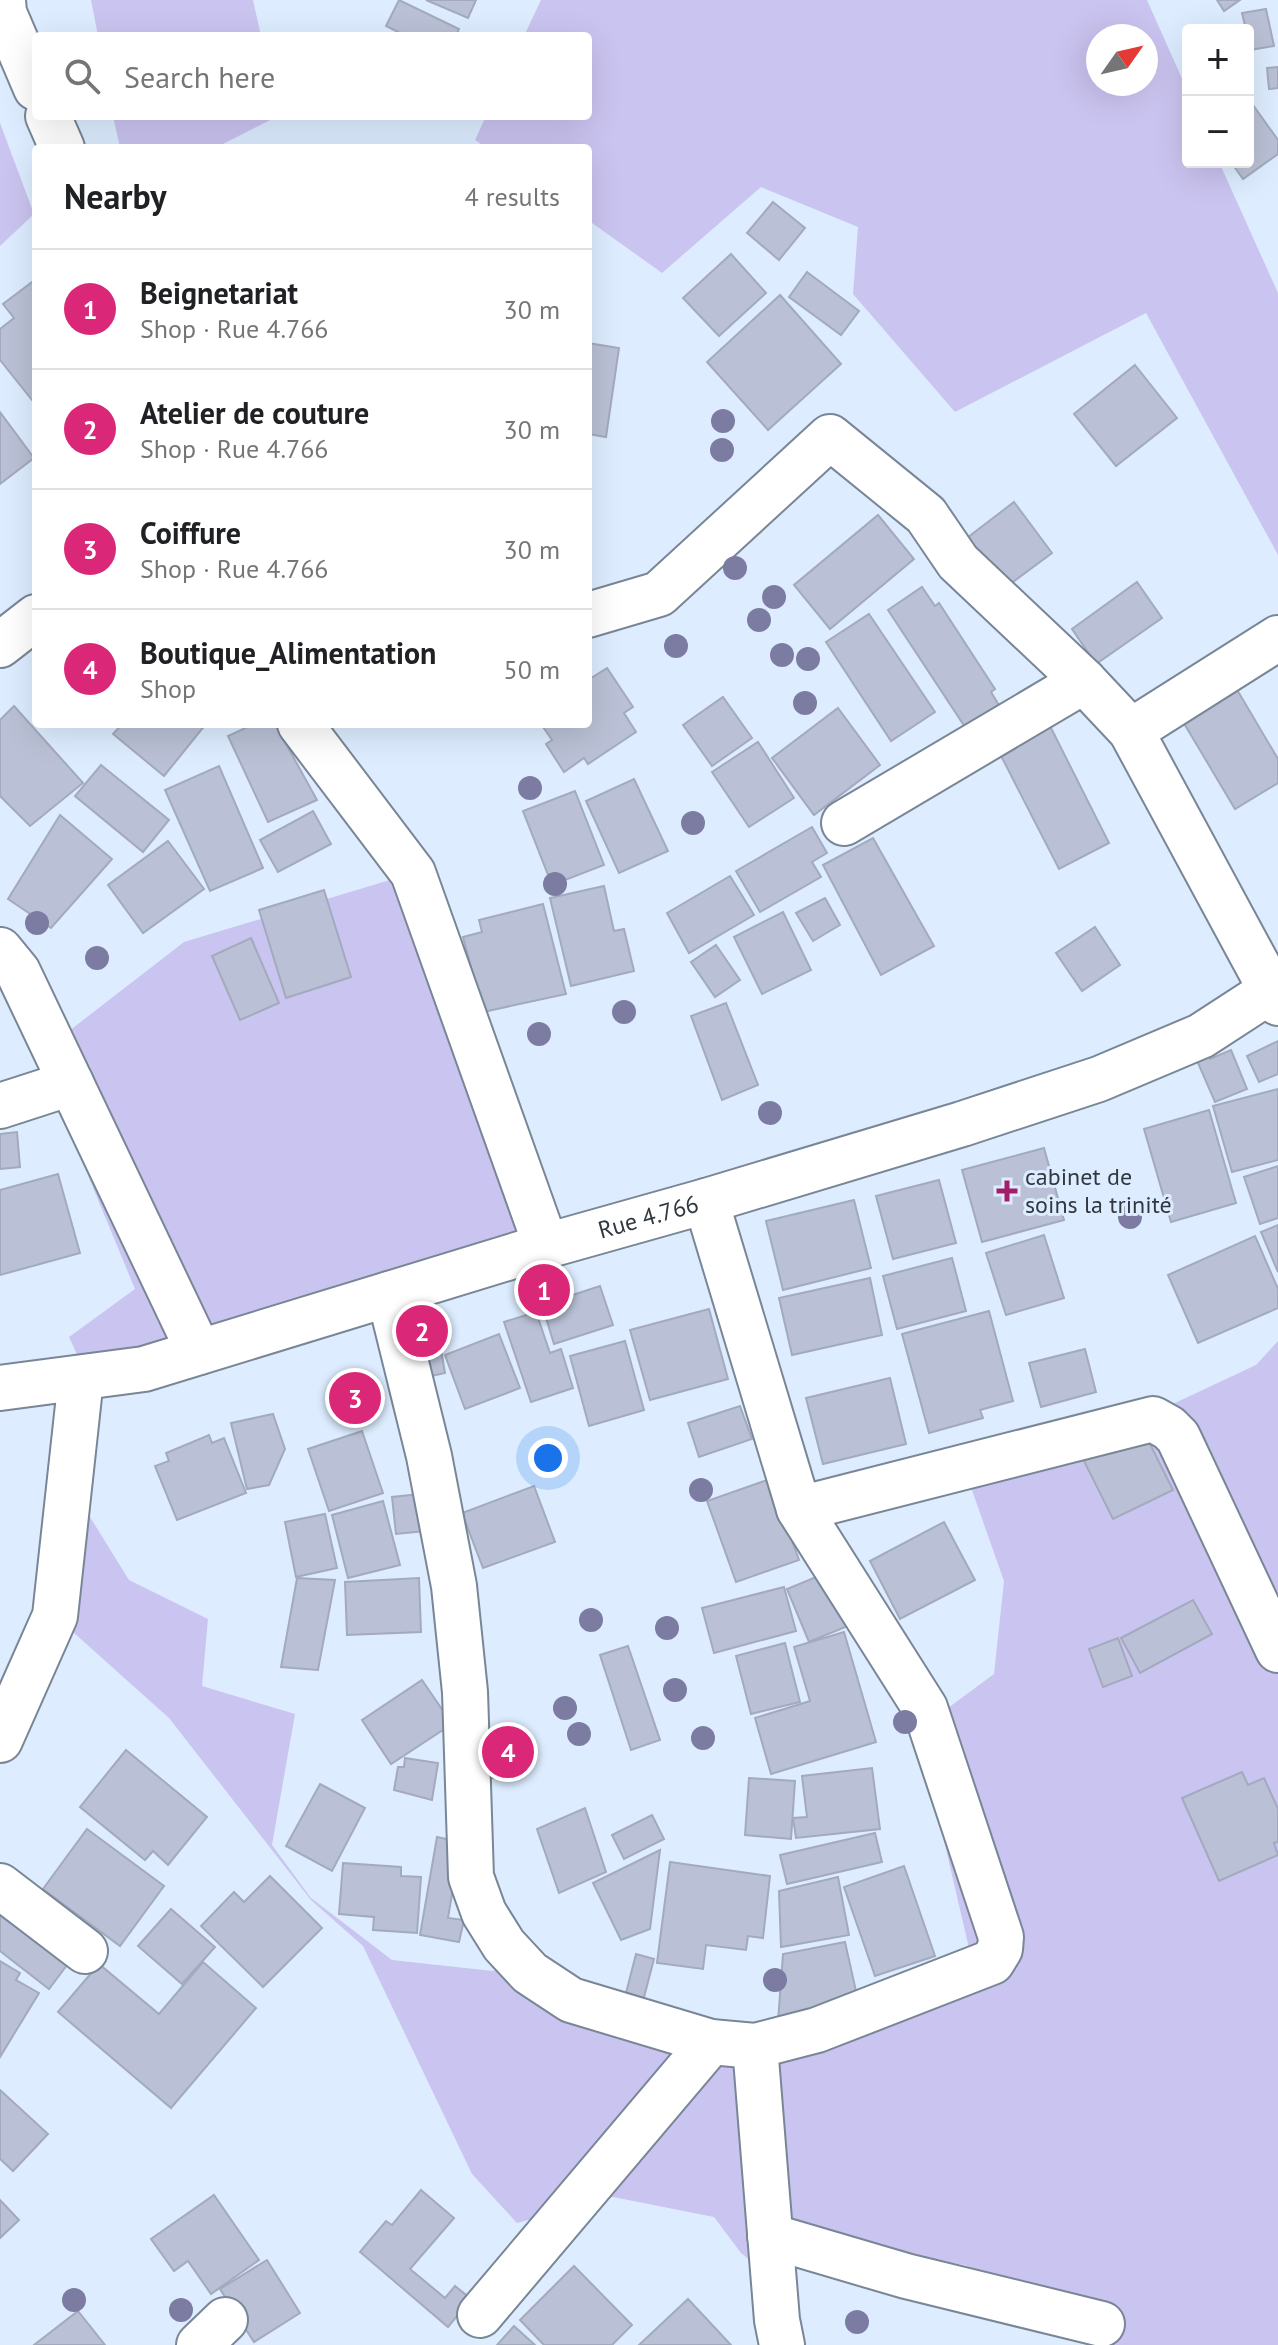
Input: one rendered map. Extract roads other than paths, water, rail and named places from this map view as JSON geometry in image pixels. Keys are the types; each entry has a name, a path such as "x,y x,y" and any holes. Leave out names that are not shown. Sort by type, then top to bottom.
{"street":[{"path":"3,0 4,13 32,79"},
{"path":"50,120 60,144"},
{"path":"592,614 659,594 830,437 926,515 958,562 1084,681 1131,731 1276,993"},
{"path":"0,645 32,620"},
{"path":"1131,731 1278,638"},
{"path":"844,823 1084,681"},
{"path":"303,728 413,873 546,1246"},
{"path":"0,950 18,972 199,1352"},
{"name":"Rue 4.766","path":"3,1379 81,1378 144,1369 546,1246 962,1124 1099,1079 1201,1036 1276,993"},
{"path":"0,1106 71,1083"},
{"path":"389,1294 429,1456 454,1586 465,1692 471,1877 484,1913 504,1945 530,1973 571,2000 711,2042 755,2046 817,2030 992,1962 1000,1949 1001,1937 925,1708 799,1509 706,1201"},
{"path":"0,1740 55,1616 81,1378"},
{"path":"799,1509 1153,1419 1178,1437 1278,1650"},
{"path":"0,1886 85,1951"},
{"path":"480,2315 711,2042"},
{"path":"755,2046 777,2320 782,2345"},
{"path":"770,2236 906,2276 1102,2324"}],"place":[{"name":"cabinet de soins la trinité","path":"1007,1191"},
{"name":"Beignetariat","path":"544,1290"},
{"name":"Atelier de couture","path":"422,1331"},
{"name":"Coiffure","path":"355,1398"},
{"name":"Boutique_Alimentation","path":"508,1752"}]}
